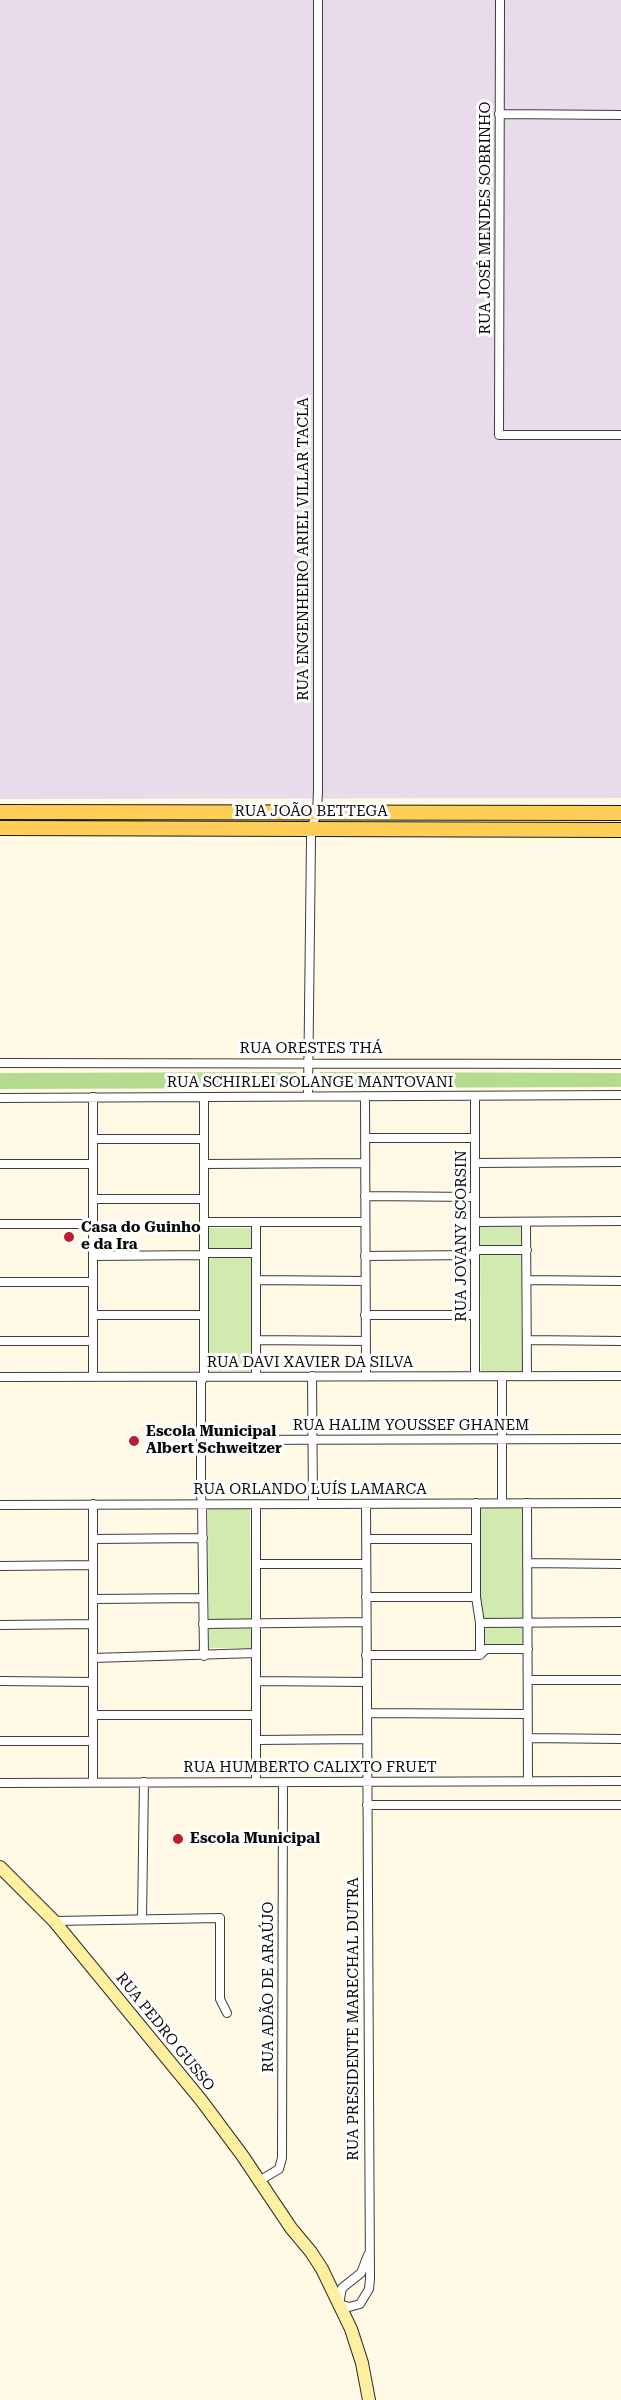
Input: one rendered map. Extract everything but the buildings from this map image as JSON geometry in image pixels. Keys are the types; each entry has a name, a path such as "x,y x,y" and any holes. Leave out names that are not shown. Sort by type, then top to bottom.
{"main road":[{"name":"RUA JOÃO BETTEGA","path":"0,812 621,813"},
{"path":"18,812 18,828"},
{"name":"RUA JOÃO BETTEGA","path":"0,828 621,830"},
{"name":"RUA PEDRO GUSSO","path":"0,1867 54,1921 201,2100 259,2181 291,2228 304,2257 339,2304 357,2345 369,2400"}],"street":[{"name":"RUA ENGENHEIRO ARIEL VILLAR TACLA","path":"308,1096 311,829 317,813 318,0"},
{"name":"RUA JOSÉ MENDES SOBRINHO","path":"500,0 499,435 621,435"},
{"path":"499,114 621,115"},
{"name":"RUA ORESTES THÁ","path":"0,1063 621,1064"},
{"name":"RUA SCHIRLEI SOLANGE MANTOVANI","path":"0,1098 621,1095"},
{"path":"365,1096 366,1376"},
{"name":"RUA JOVANY SCORSIN","path":"475,1096 476,1376"},
{"path":"93,1097 93,1377"},
{"path":"204,1097 204,1377 201,1382 204,1656"},
{"path":"93,1138 204,1139"},
{"path":"365,1138 475,1138"},
{"path":"475,1163 621,1162"},
{"path":"204,1164 365,1163"},
{"path":"0,1164 93,1164"},
{"path":"365,1196 475,1197"},
{"path":"93,1199 204,1198"},
{"path":"204,1221 365,1222"},
{"path":"475,1222 621,1221"},
{"path":"526,1222 527,1376"},
{"path":"256,1223 256,1376"},
{"path":"0,1224 93,1224"},
{"path":"365,1256 526,1250"},
{"path":"93,1256 256,1253"},
{"path":"256,1280 365,1281"},
{"path":"526,1280 621,1281"},
{"path":"0,1282 93,1282"},
{"path":"93,1315 204,1315"},
{"path":"365,1315 475,1315"},
{"path":"256,1340 366,1341"},
{"path":"527,1340 621,1341"},
{"path":"0,1341 93,1341"},
{"path":"312,1376 313,1504"},
{"path":"502,1376 502,1503"},
{"name":"RUA DAVI XAVIER DA SILVA","path":"0,1377 621,1376"},
{"name":"RUA HALIM YOUSSEF GHANEM","path":"201,1440 621,1438"},
{"name":"RUA PRESIDENTE MARECHAL DUTRA","path":"339,2304 355,2306 365,2298 370,2279 368,2255 366,1503"},
{"path":"476,1503 476,1597 480,1623 480,1655"},
{"path":"527,1503 528,1781"},
{"name":"RUA ORLANDO LUÍS LAMARCA","path":"0,1505 621,1503"},
{"path":"93,1504 93,1782"},
{"path":"256,1504 256,1782"},
{"path":"93,1539 203,1538"},
{"path":"366,1539 476,1539"},
{"path":"527,1563 621,1563"},
{"path":"256,1564 366,1564"},
{"path":"0,1566 93,1565"},
{"path":"366,1597 476,1597"},
{"path":"93,1599 203,1598"},
{"path":"203,1624 366,1622"},
{"path":"480,1623 621,1622"},
{"path":"0,1624 93,1624"},
{"path":"366,1655 480,1655 486,1649 528,1649"},
{"path":"93,1658 256,1653"},
{"path":"528,1680 621,1680"},
{"path":"0,1682 93,1682"},
{"path":"256,1682 366,1682"},
{"path":"367,1713 528,1714"},
{"path":"93,1715 256,1715"},
{"path":"528,1738 621,1739"},
{"path":"256,1740 367,1739"},
{"path":"0,1742 93,1741"},
{"name":"RUA HUMBERTO CALIXTO FRUET","path":"0,1783 621,1781"},
{"path":"142,1919 144,1782"},
{"name":"RUA ADÃO DE ARAÚJO","path":"259,2181 275,2172 282,2164 283,1782"},
{"path":"367,1805 621,1805"},
{"path":"54,1921 219,1918 220,1999 227,2013"},
{"path":"339,2304 342,2288 361,2273 368,2255"}],"shaded area":[{"path":"0,0 621,0 621,798 0,799"}],"green space":[{"path":"296,1072 296,1088 0,1089 0,1073"},
{"path":"320,1072 621,1073 621,1087 320,1088"},
{"path":"480,1227 521,1227 522,1371 481,1371"},
{"path":"207,1228 253,1228 252,1371 206,1370"},
{"path":"480,1507 522,1508 523,1646 484,1646 484,1618 480,1596"},
{"path":"208,1508 250,1508 251,1648 209,1648"}],"place":[{"name":"Casa do Guinho e da Ira","path":"69,1237"},
{"name":"Escola Municipal Albert Schweitzer","path":"134,1441"},
{"name":"Escola Municipal","path":"178,1839"}]}
